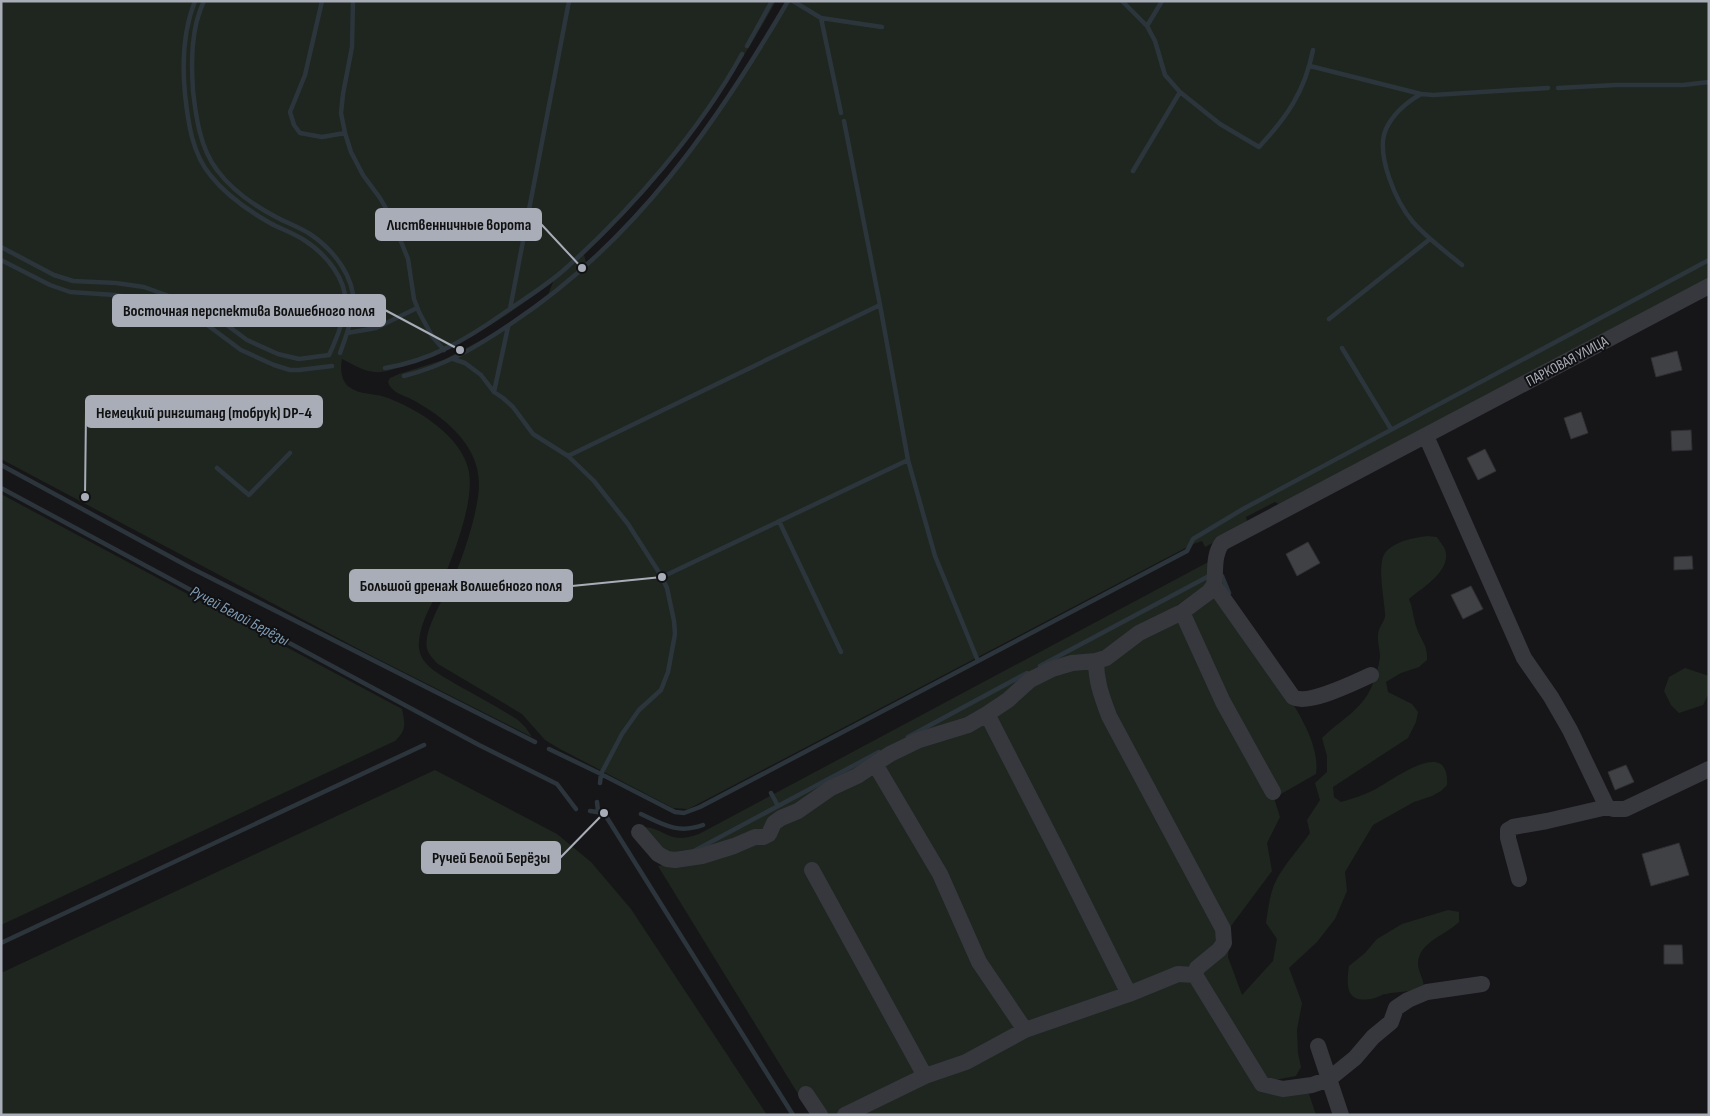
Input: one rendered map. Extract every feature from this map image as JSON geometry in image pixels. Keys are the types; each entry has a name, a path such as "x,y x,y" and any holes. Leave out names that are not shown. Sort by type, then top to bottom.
{"street":[{"name":"ПАРКОВАЯ УЛИЦА","path":"1214,585 1216,555 1222,543 1709,286"},
{"path":"1426,436 1524,658 1551,697 1570,730 1606,806"},
{"path":"639,832 658,854 667,859 683,859 708,854 769,834 774,823 798,811 831,788 857,776 890,754 920,740 962,727 987,714 1008,700 1030,680 1052,669 1080,661 1096,662 1106,658 1134,636 1182,612 1209,592 1214,585 1293,697 1304,700 1320,696 1371,675"},
{"path":"1182,612 1223,702 1273,792"},
{"path":"1096,662 1097,682 1109,716 1223,929 1224,943 1219,950 1197,968 1196,975 1262,1084 1283,1089 1312,1085 1329,1080 1355,1058 1373,1036 1391,1022 1396,1008 1408,1000 1427,992 1482,984"},
{"path":"987,714 1129,994"},
{"path":"875,764 940,874 980,962 1024,1030"},
{"path":"1519,879 1508,838 1508,830 1513,827 1547,821 1606,806 1614,809 1625,809 1709,770"},
{"path":"812,870 925,1076"},
{"path":"844,1115 925,1076 966,1062 1024,1030 1129,994 1178,974 1196,975"},
{"path":"1318,1046 1341,1115"},
{"path":"806,1094 820,1115"}],"shaded area":[{"path":"1,1 776,1 735,70 690,136 640,197 584,255 586,262 604,246 655,192 696,140 734,86 786,1 1709,1 1709,281 1280,505 1275,502 1246,517 1245,526 1205,547 1202,541 1193,544 696,805 688,809 673,808 545,740 522,714 438,664 427,649 428,632 431,623 453,579 470,532 478,494 477,470 473,456 466,444 447,423 423,406 394,391 388,382 390,378 399,374 443,360 493,334 548,295 553,282 482,330 425,359 382,372 366,370 342,359 341,366 346,384 353,390 385,397 424,416 448,436 458,447 465,459 470,484 466,513 452,557 422,627 419,649 423,659 429,666 518,720 532,737 366,653 1,459"},
{"path":"1,494 402,709 404,723 402,733 395,741 1,925"},
{"path":"1427,536 1437,537 1446,552 1446,561 1439,574 1409,599 1416,626 1425,646 1427,660 1419,667 1401,673 1386,682 1388,692 1412,704 1418,712 1416,722 1408,738 1333,787 1334,797 1341,802 1370,792 1418,765 1430,762 1439,763 1445,770 1447,785 1432,796 1414,802 1373,825 1345,872 1347,891 1335,919 1317,942 1289,968 1302,1003 1297,1030 1301,1067 1296,1076 1275,1080 1277,1084 1293,1081 1309,1094 1316,1115 811,1115 658,866 674,863 777,825 1029,686 1074,666 1214,595 1297,711 1306,727 1316,759 1316,774 1274,798 1280,817 1267,843 1272,871 1231,926 1228,957 1242,995 1273,961 1277,939 1266,923 1270,896 1280,874 1310,833 1307,820 1320,800 1315,783 1327,772 1327,756 1322,738 1356,709 1368,694 1376,676 1380,657 1378,633 1385,615 1381,565 1385,553 1399,543"},
{"path":"1212,560 1211,582 1104,655 1080,658 766,831 733,843 670,855 641,827 680,838 699,834"},
{"path":"1685,668 1709,676 1708,695 1703,705 1679,713 1671,705 1664,691 1669,677"},
{"path":"435,770 557,834 591,862 631,909 767,1115 1,1115 1,973"},
{"path":"1448,910 1459,912 1459,922 1434,939 1423,950 1418,966 1424,986 1414,990 1365,999 1358,999 1350,993 1348,987 1349,966 1365,953 1377,939 1402,924"}],"building":[{"path":"1677,351 1682,370 1656,377 1651,358"},
{"path":"1581,412 1588,433 1571,439 1564,418"},
{"path":"1691,430 1692,450 1672,451 1671,431"},
{"path":"1485,449 1496,471 1478,480 1467,458"},
{"path":"1308,542 1320,563 1297,576 1286,554"},
{"path":"1692,556 1693,569 1674,570 1674,557"},
{"path":"1471,586 1483,609 1463,619 1451,595"},
{"path":"1626,765 1634,782 1615,790 1608,772"},
{"path":"1679,843 1689,875 1651,886 1642,854"},
{"path":"1664,945 1682,945 1683,964 1664,964"}],"waterway":[{"path":"1,247 54,275 73,281 116,283 144,287 194,305 212,314 247,340 278,354 299,359 329,355 337,338 345,308 345,298 340,278 328,261 312,246 296,235 262,218 231,196 217,183 199,158 195,148 188,116 184,71 184,47 195,1"},
{"path":"204,1 194,33 192,68 196,111 206,152 217,170 236,190 268,213 310,234 327,248 342,266 351,287 353,309 340,353"},
{"path":"322,1 305,75 290,112 294,125 300,133 322,137 345,133"},
{"path":"353,1 352,47 341,113 345,133 351,152 363,175 380,198 392,219 408,259 414,299 419,312 432,336 444,350"},
{"path":"510,309 569,1"},
{"path":"747,46 772,1"},
{"path":"404,376 447,361 487,340 556,291 596,256 634,218 701,136 731,93 788,1"},
{"path":"793,1 821,18 882,27"},
{"path":"1122,1 1147,26 1155,41 1165,75 1180,92 1220,124 1259,147 1294,103 1310,65 1313,50"},
{"path":"1147,26 1162,1"},
{"path":"821,18 841,113"},
{"path":"385,368 402,365 448,348 490,323 565,269 639,196 662,169 685,141 725,83 742,54"},
{"path":"1310,66 1421,94 1433,95 1548,88"},
{"path":"1558,88 1615,85 1683,85 1709,82"},
{"path":"1133,171 1180,92"},
{"path":"1421,94 1401,109 1392,118 1386,129 1383,139 1385,164 1400,203 1413,222 1430,239 1462,265"},
{"path":"549,749 675,812 684,813 700,807 978,661 935,556 908,460 844,121"},
{"path":"1329,319 1430,239"},
{"path":"1,260 50,285 70,292 141,299 189,316 206,324 241,350 274,365 290,370 332,366"},
{"path":"978,661 1187,551 1193,539 1243,509 1709,260"},
{"path":"568,456 880,305"},
{"path":"347,333 376,328 417,308"},
{"path":"494,392 508,327"},
{"path":"1342,348 1391,429"},
{"path":"453,359 465,363 481,375 494,392 513,407 533,434 568,456 594,481 628,524 667,588 675,634 668,672 661,690 639,710 622,734 601,774 600,783"},
{"path":"217,468 249,495 290,453"},
{"path":"662,577 908,460"},
{"path":"1,465 191,568 535,742"},
{"name":"Ручей Белой Берёзы","path":"1,488 479,745 557,784 576,809"},
{"path":"779,521 841,652"},
{"path":"1040,666 1209,576"},
{"path":"1222,576 1229,593"},
{"path":"908,737 1027,673"},
{"path":"1,943 424,745"},
{"path":"694,851 879,752"},
{"path":"771,793 778,806"},
{"path":"597,802 598,811"},
{"name":"Ручей Белой Берёзы","path":"590,811 604,813 793,1115"},
{"path":"641,814 671,827 686,829 703,825"}],"place":[{"name":"Лиственничные ворота","path":"582,268"},
{"name":"Восточная перспектива Волшебного поля","path":"460,350"},
{"name":"Немецкий рингштанд (тобрук) DP-4","path":"85,497"},
{"name":"Большой дренаж Волшебного поля","path":"662,577"},
{"name":"Ручей Белой Берёзы","path":"604,813"}]}
